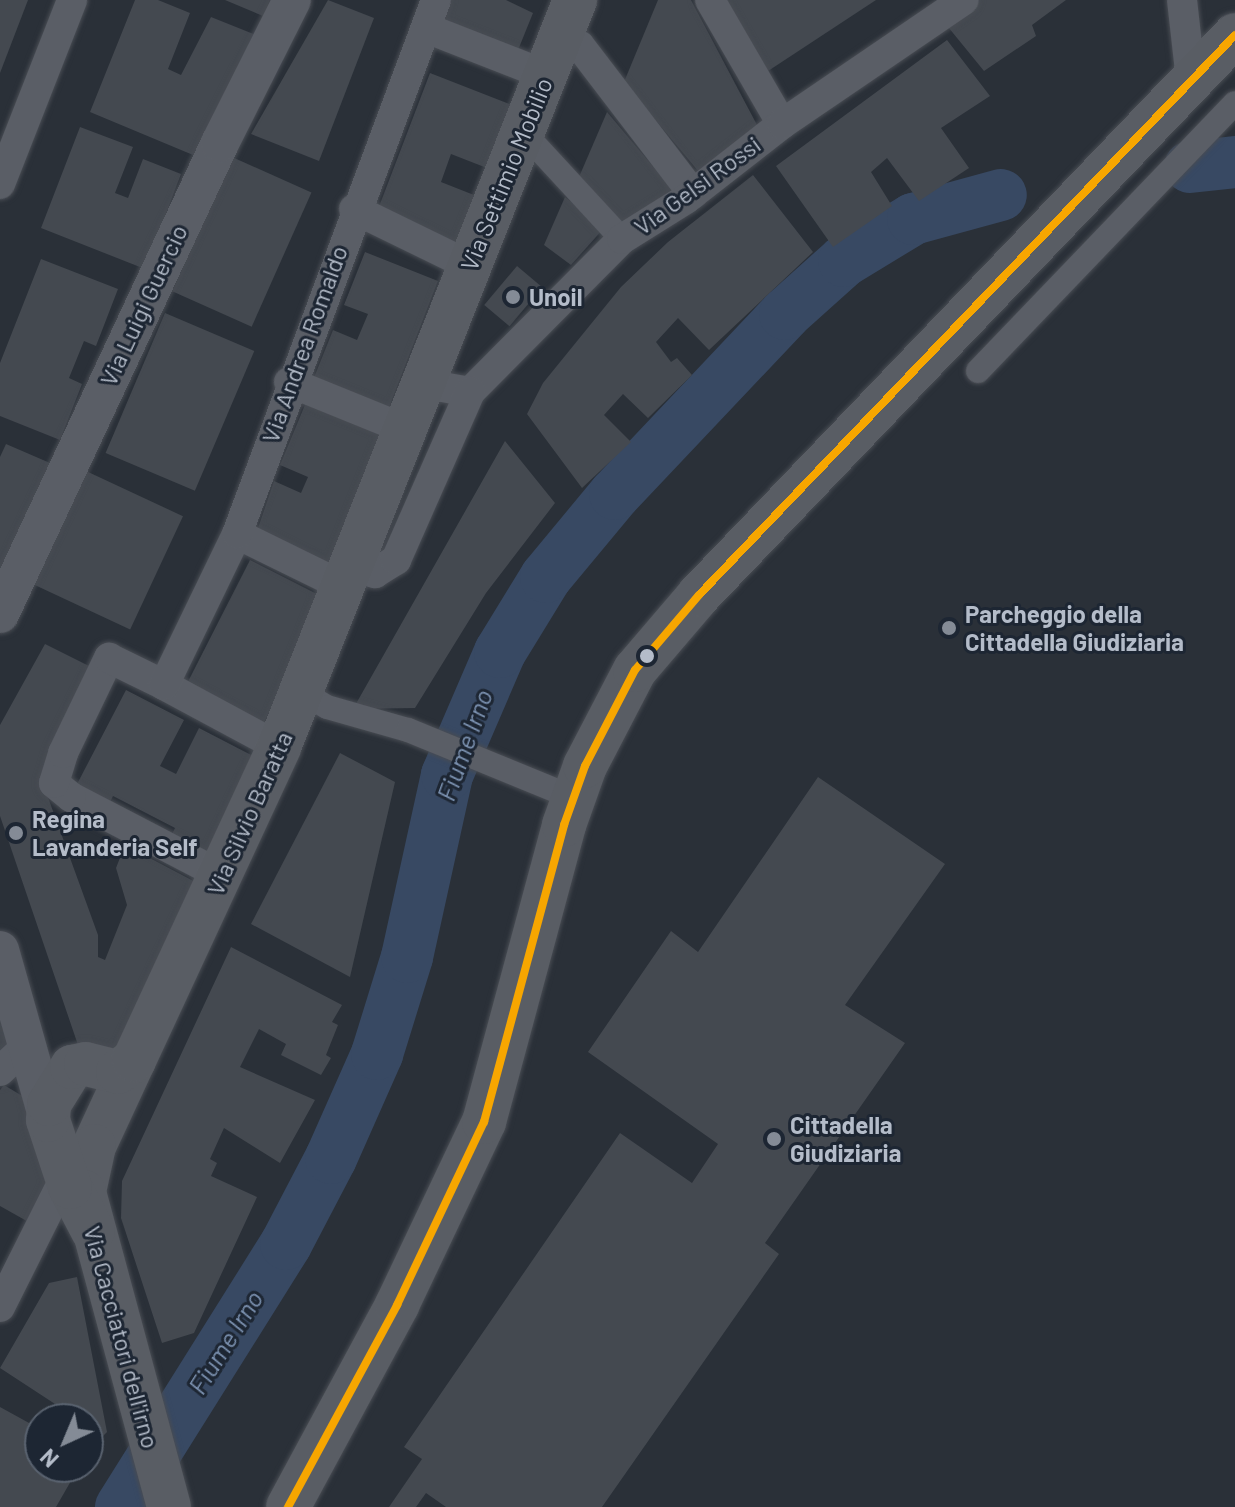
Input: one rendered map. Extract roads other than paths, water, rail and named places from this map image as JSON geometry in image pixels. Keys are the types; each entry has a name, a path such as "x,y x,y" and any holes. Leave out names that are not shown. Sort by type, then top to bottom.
{"main road":[{"path":"288,1507 397,1305 484,1122 508,1044 549,869 574,798 615,705 660,637 1235,35"},
{"name":"Via Settimio Mobilio","path":"448,371 469,265 525,134 560,37"},
{"name":"Via Silvio Baratta","path":"74,1176 134,1060 279,747 405,429 448,371"},
{"path":"74,1176 48,1120 49,1104 72,1067 86,1064 118,1072 134,1060"},
{"name":"Via Cacciatori dell'irno","path":"74,1176 93,1231 169,1507"}],"street":[{"path":"0,184 72,0"},
{"name":"Via Luigi Guercio","path":"0,614 220,143 292,0"},
{"name":"Via Andrea Romaldo","path":"164,685 237,534 289,382 436,0"},
{"path":"710,0 782,124"},
{"name":"Via Gelsi Rossi","path":"448,371 622,239 693,194 782,124 964,0"},
{"path":"1178,94 1182,0"},
{"path":"426,28 560,37 580,46 693,194"},
{"path":"978,371 1235,103"},
{"path":"525,134 622,239"},
{"path":"354,209 469,265"},
{"path":"237,534 348,574 356,568 375,573 396,560 448,371"},
{"path":"289,382 405,429"},
{"path":"221,875 71,797 54,783 63,753 109,658 279,747"},
{"path":"302,692 327,707 408,730 574,798"},
{"path":"0,950 13,1059 48,1120"},
{"name":"Via Silvio Baratta","path":"0,1307 74,1176"}],"waterway":[{"name":"Fiume Irno","path":"1190,167 1235,162"},
{"name":"Fiume Irno","path":"121,1507 286,1244 331,1158 377,1054 407,957 447,775 500,652 546,577 615,494 785,314 844,261 913,219 1001,195"}],"place":[{"name":"Unoil","path":"513,297"},
{"name":"Parcheggio della Cittadella Giudiziaria","path":"949,628"},
{"name":"Regina Lavanderia Self","path":"16,833"},
{"name":"Cittadella Giudiziaria","path":"774,1139"}]}
